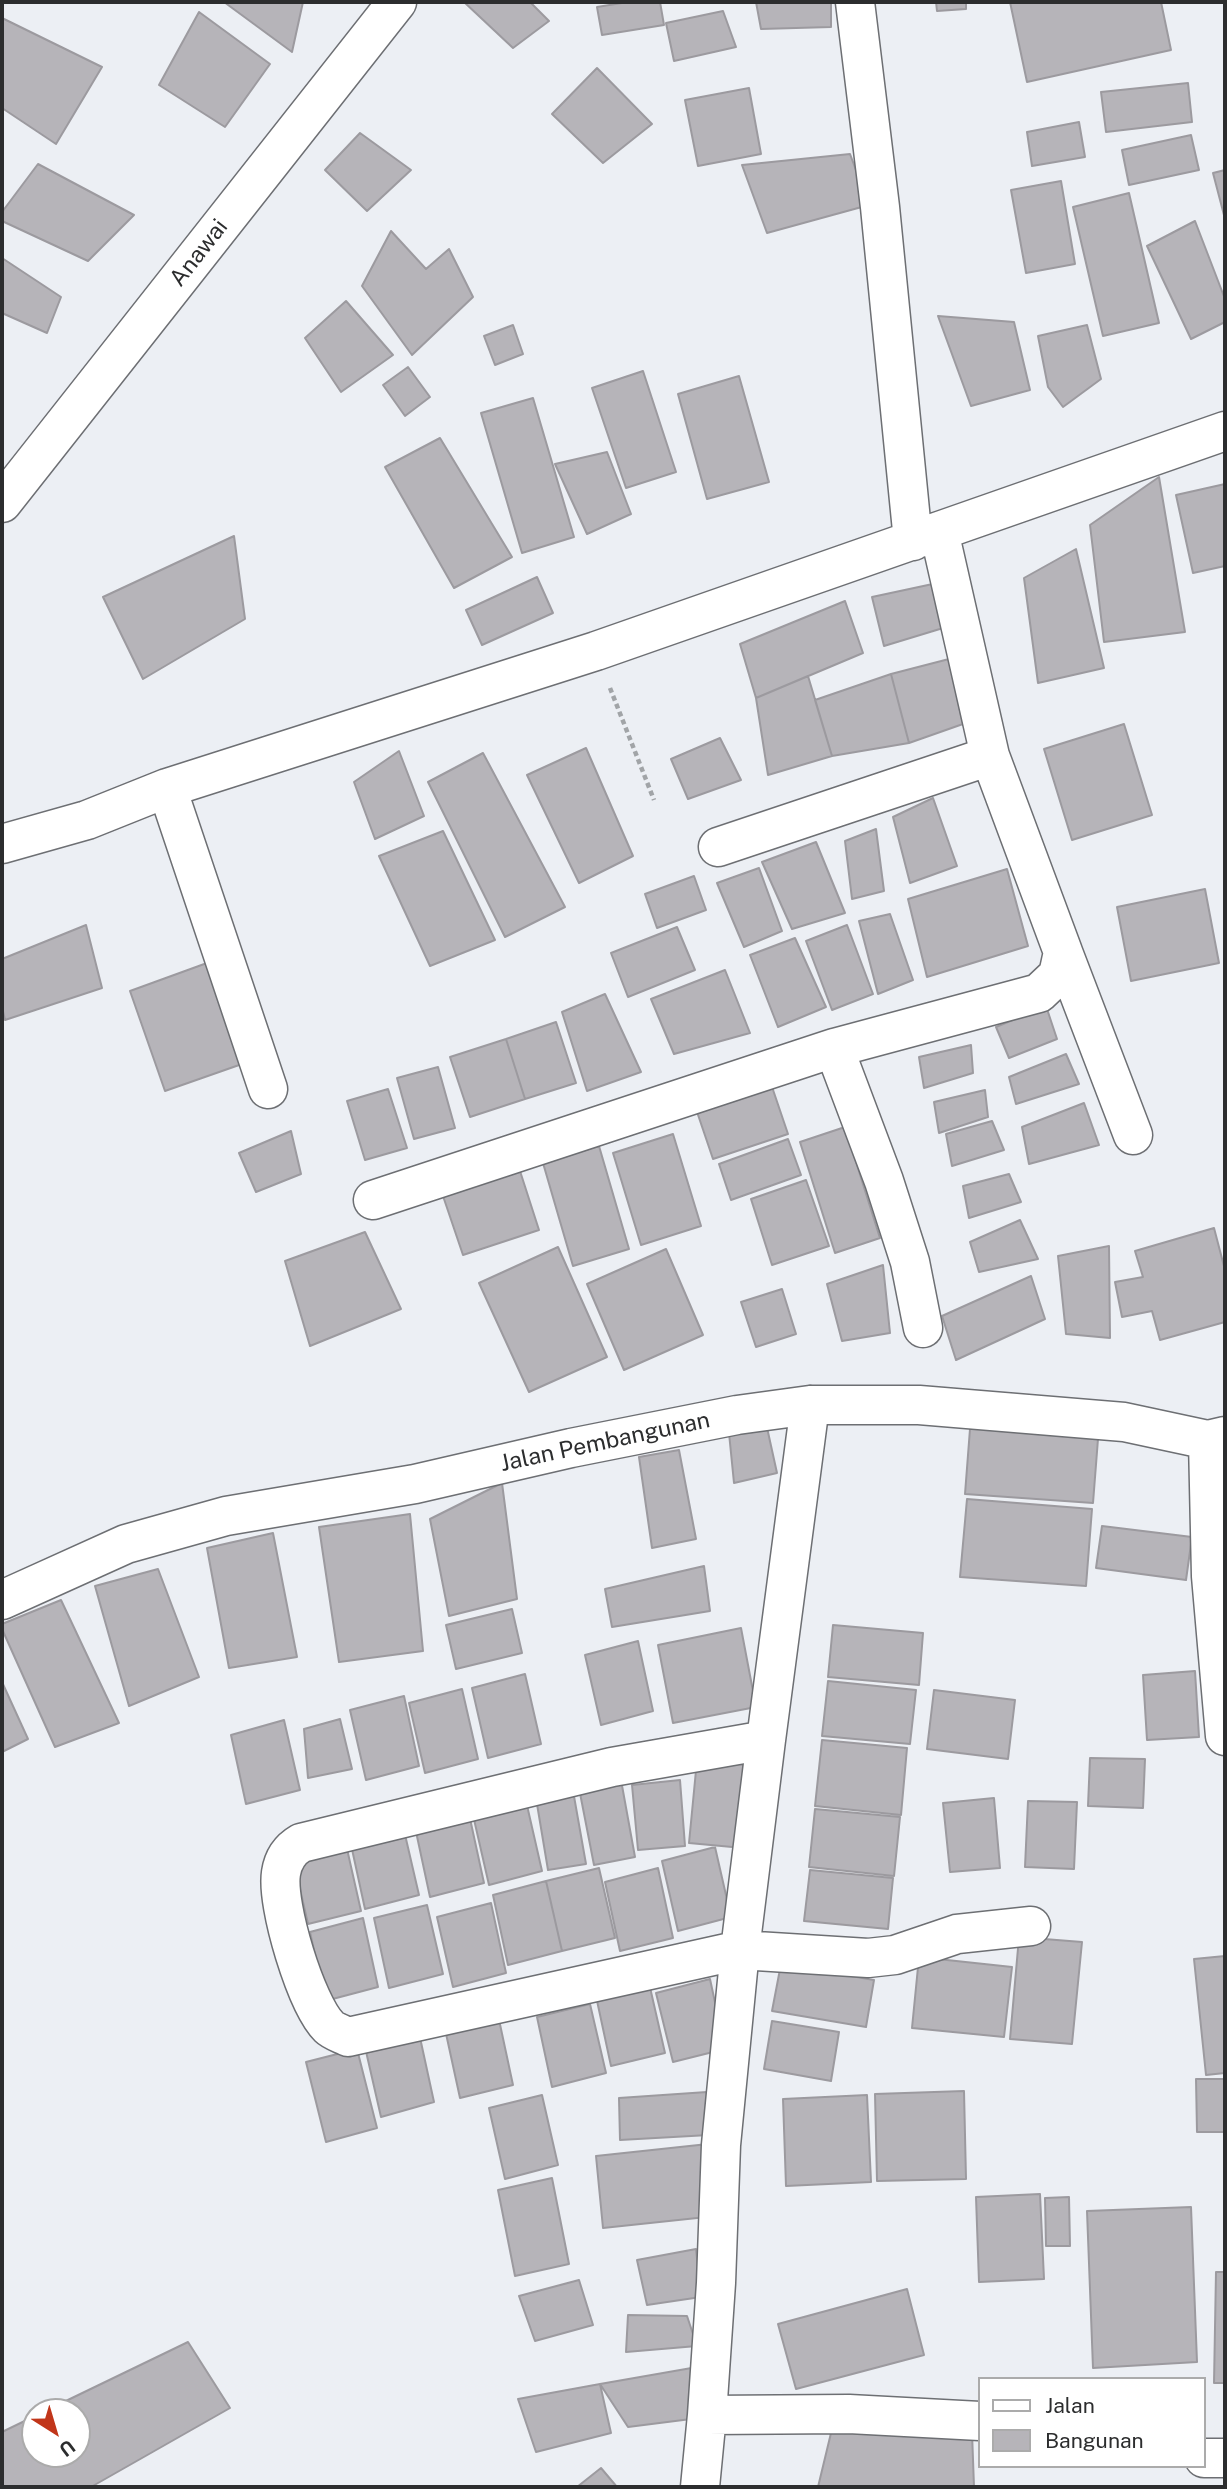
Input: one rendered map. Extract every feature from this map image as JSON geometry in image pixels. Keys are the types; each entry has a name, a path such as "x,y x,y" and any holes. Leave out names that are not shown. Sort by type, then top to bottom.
{"street":[{"name":"Anawai","path":"2,503 397,2"},
{"path":"855,2 880,207 926,536 990,756 1133,1135"},
{"path":"2,845 87,820 167,788 596,651 1225,431"},
{"path":"718,847 990,756"},
{"path":"167,788 268,1089"},
{"path":"373,1200 834,1048 1039,993 1058,975 1063,952"},
{"path":"834,1048 884,1181 910,1262 923,1328"},
{"path":"700,2487 708,2415 721,2145 740,1950 810,1405"},
{"name":"Jalan Pembangunan","path":"2,1600 126,1544 226,1516 415,1484 570,1448 737,1415 810,1405 919,1405 1124,1422 1217,1438"},
{"path":"1217,1438 1211,1576 1225,1736"},
{"path":"766,1740 612,1767 301,1843 290,1850 281,1872 281,1891 295,1961 329,2028 348,2037 740,1950 895,1955 957,1934 1031,1926"},
{"path":"708,2415 849,2414 978,2421"},
{"path":"1206,2458 1225,2459"}],"path":[{"path":"596,651 654,800"}],"building":[{"path":"224,2 303,2 292,52"},
{"path":"464,2 530,2 549,21 513,48"},
{"path":"628,2 660,2 664,25 602,35 597,7"},
{"path":"756,2 831,2 831,27 761,29"},
{"path":"936,2 966,2 966,9 937,11"},
{"path":"1010,2 1161,2 1171,50 1027,82"},
{"path":"723,11 736,47 674,61 666,23"},
{"path":"199,12 270,64 225,127 159,85"},
{"path":"2,18 102,67 56,144 2,108"},
{"path":"597,68 652,124 603,163 552,114"},
{"path":"1188,83 1192,122 1106,132 1101,92"},
{"path":"749,88 761,154 698,166 685,100"},
{"path":"1079,122 1085,157 1032,166 1027,132"},
{"path":"360,133 411,170 367,211 325,170"},
{"path":"1191,135 1199,170 1129,185 1122,150"},
{"path":"850,154 869,205 767,233 742,165"},
{"path":"38,164 134,215 88,261 2,221 2,212"},
{"path":"1225,170 1225,219 1213,173"},
{"path":"1061,181 1075,264 1026,273 1011,190"},
{"path":"1129,193 1159,323 1103,336 1073,207"},
{"path":"1195,221 1225,299 1225,322 1191,339 1147,246"},
{"path":"391,231 426,269 449,249 473,297 412,355 362,286"},
{"path":"2,258 61,297 47,333 2,313"},
{"path":"346,301 393,355 341,392 305,338"},
{"path":"938,316 1014,322 1030,390 971,406"},
{"path":"513,325 523,354 495,365 484,336"},
{"path":"1087,325 1101,379 1063,407 1048,387 1038,336"},
{"path":"408,367 430,397 405,416 383,385"},
{"path":"643,371 676,472 626,488 592,388"},
{"path":"739,376 769,482 707,499 678,394"},
{"path":"533,398 574,537 522,553 481,413"},
{"path":"440,438 512,557 454,588 385,467"},
{"path":"607,452 631,514 587,534 555,464"},
{"path":"1159,477 1185,632 1104,642 1090,525"},
{"path":"1225,484 1225,566 1193,573 1176,495"},
{"path":"234,536 245,619 143,679 103,597"},
{"path":"1076,549 1104,668 1038,683 1024,578"},
{"path":"537,577 553,613 482,645 466,610"},
{"path":"942,582 953,625 884,646 872,597"},
{"path":"845,601 863,653 756,698 740,644"},
{"path":"949,659 963,724 909,743 891,674"},
{"path":"891,674 909,743 832,756 815,700"},
{"path":"808,676 832,756 768,775 756,698"},
{"path":"1124,724 1152,815 1072,840 1044,749"},
{"path":"720,738 741,780 688,799 671,759"},
{"path":"586,748 633,856 579,883 527,775"},
{"path":"399,751 424,816 375,839 354,782"},
{"path":"483,753 565,907 505,937 428,782"},
{"path":"933,798 957,866 910,883 893,817"},
{"path":"876,829 884,891 852,899 845,841"},
{"path":"443,831 495,940 430,966 379,856"},
{"path":"816,842 845,913 792,929 762,862"},
{"path":"759,868 782,931 744,947 717,883"},
{"path":"1007,869 1028,946 927,977 908,899"},
{"path":"694,876 706,910 657,928 645,894"},
{"path":"1205,889 1219,963 1131,981 1117,907"},
{"path":"890,914 913,980 878,994 859,921"},
{"path":"86,925 102,988 5,1020 2,1007 2,959"},
{"path":"847,925 873,994 832,1010 806,941"},
{"path":"677,927 695,970 628,997 611,953"},
{"path":"795,938 826,1007 778,1027 750,955"},
{"path":"207,963 242,1064 165,1091 130,991"},
{"path":"725,970 750,1033 674,1054 651,999"},
{"path":"605,994 641,1072 587,1091 562,1012"},
{"path":"1046,1006 1057,1039 1009,1058 996,1027"},
{"path":"556,1022 576,1083 525,1099 506,1039"},
{"path":"506,1039 525,1099 470,1117 450,1057"},
{"path":"971,1045 973,1073 924,1088 919,1057"},
{"path":"1066,1054 1079,1084 1016,1104 1009,1077"},
{"path":"438,1067 455,1128 414,1139 397,1078"},
{"path":"769,1078 788,1134 713,1159 694,1103"},
{"path":"388,1089 407,1148 365,1160 347,1101"},
{"path":"985,1090 988,1117 939,1133 934,1102"},
{"path":"1084,1103 1099,1145 1029,1164 1022,1127"},
{"path":"992,1121 1004,1150 952,1166 946,1134"},
{"path":"845,1127 880,1238 835,1253 800,1142"},
{"path":"291,1131 301,1174 256,1192 239,1153"},
{"path":"673,1134 701,1226 641,1245 613,1153"},
{"path":"788,1139 801,1175 731,1200 719,1164"},
{"path":"599,1146 629,1249 573,1266 543,1163"},
{"path":"520,1171 539,1230 463,1255 443,1196"},
{"path":"1009,1174 1021,1202 969,1218 963,1186"},
{"path":"806,1180 829,1246 772,1265 751,1199"},
{"path":"1020,1220 1038,1259 979,1272 970,1242"},
{"path":"1214,1228 1225,1270 1225,1322 1160,1340 1152,1311 1122,1317 1115,1282 1143,1277 1135,1251"},
{"path":"365,1232 401,1309 310,1346 285,1261"},
{"path":"1109,1246 1110,1338 1066,1334 1058,1256"},
{"path":"558,1247 607,1357 529,1392 479,1283"},
{"path":"666,1249 703,1335 624,1370 587,1284"},
{"path":"883,1265 890,1333 842,1341 827,1284"},
{"path":"1031,1276 1045,1319 956,1360 942,1316"},
{"path":"782,1289 796,1334 756,1347 741,1302"},
{"path":"971,1416 1099,1426 1093,1503 965,1494"},
{"path":"766,1423 777,1473 734,1483 729,1433"},
{"path":"679,1450 696,1539 652,1548 639,1457"},
{"path":"502,1483 517,1599 449,1616 430,1519"},
{"path":"967,1499 1092,1509 1086,1586 960,1577"},
{"path":"410,1514 423,1651 339,1662 319,1527"},
{"path":"1102,1526 1192,1537 1186,1580 1096,1568"},
{"path":"273,1533 297,1657 229,1668 207,1548"},
{"path":"704,1566 710,1611 612,1627 605,1589"},
{"path":"158,1569 199,1677 129,1706 95,1586"},
{"path":"61,1600 119,1723 55,1747 2,1624"},
{"path":"512,1609 522,1653 456,1669 446,1625"},
{"path":"833,1625 923,1633 919,1685 828,1677"},
{"path":"741,1628 756,1707 673,1723 658,1645"},
{"path":"638,1641 653,1711 601,1725 585,1655"},
{"path":"1195,1671 1199,1737 1147,1740 1143,1675"},
{"path":"525,1674 541,1744 488,1758 472,1688"},
{"path":"828,1681 916,1690 910,1744 822,1736"},
{"path":"2,1682 28,1739 2,1752"},
{"path":"462,1689 478,1759 425,1773 409,1703"},
{"path":"934,1690 1015,1700 1008,1759 927,1749"},
{"path":"404,1696 419,1766 366,1780 350,1710"},
{"path":"340,1719 352,1769 308,1778 304,1729"},
{"path":"284,1720 300,1790 246,1804 231,1735"},
{"path":"822,1740 907,1748 901,1815 815,1806"},
{"path":"1090,1758 1145,1759 1143,1808 1088,1806"},
{"path":"697,1760 750,1765 743,1848 689,1843"},
{"path":"621,1780 635,1857 594,1865 579,1788"},
{"path":"680,1780 685,1846 638,1850 632,1785"},
{"path":"572,1785 586,1864 548,1870 535,1792"},
{"path":"994,1798 1000,1868 950,1872 943,1803"},
{"path":"526,1801 542,1871 489,1885 473,1815"},
{"path":"1028,1801 1077,1802 1074,1869 1025,1867"},
{"path":"815,1809 900,1817 894,1876 809,1867"},
{"path":"469,1814 484,1883 430,1897 415,1827"},
{"path":"403,1826 419,1895 365,1909 350,1840"},
{"path":"345,1840 361,1911 308,1924 292,1854"},
{"path":"715,1847 731,1917 678,1931 662,1861"},
{"path":"599,1868 615,1938 562,1951 546,1881"},
{"path":"658,1868 673,1938 620,1951 605,1882"},
{"path":"810,1870 893,1878 888,1929 804,1921"},
{"path":"546,1881 562,1951 508,1965 493,1895"},
{"path":"491,1903 506,1973 453,1987 437,1917"},
{"path":"427,1905 443,1974 389,1988 374,1918"},
{"path":"363,1918 378,1987 325,2001 310,1932"},
{"path":"1019,1937 1082,1942 1072,2044 1010,2039"},
{"path":"1225,1956 1225,2073 1206,2075 1194,1959"},
{"path":"919,1957 1012,1967 1004,2037 912,2028"},
{"path":"781,1964 874,1980 866,2027 772,2011"},
{"path":"710,1979 725,2049 673,2062 656,1993"},
{"path":"649,1983 665,2053 611,2066 596,1996"},
{"path":"590,2004 606,2073 552,2087 537,2017"},
{"path":"498,2015 513,2085 460,2098 445,2029"},
{"path":"772,2021 839,2032 831,2081 764,2069"},
{"path":"419,2033 434,2102 381,2117 365,2047"},
{"path":"357,2049 377,2128 326,2142 306,2062"},
{"path":"1196,2079 1225,2079 1225,2132 1197,2132"},
{"path":"964,2091 966,2179 877,2181 875,2094"},
{"path":"707,2092 709,2135 620,2140 619,2098"},
{"path":"542,2095 558,2165 505,2179 489,2108"},
{"path":"867,2095 871,2182 786,2186 783,2099"},
{"path":"708,2144 716,2216 603,2228 596,2156"},
{"path":"552,2178 569,2264 515,2276 498,2190"},
{"path":"1040,2194 1044,2279 979,2282 976,2197"},
{"path":"1069,2197 1070,2246 1046,2246 1045,2198"},
{"path":"1191,2207 1197,2362 1093,2368 1087,2211"},
{"path":"696,2249 701,2297 647,2305 637,2260"},
{"path":"1216,2272 1225,2272 1225,2383 1214,2383"},
{"path":"579,2280 593,2325 535,2341 519,2296"},
{"path":"907,2289 924,2355 796,2389 778,2324"},
{"path":"628,2315 687,2316 697,2346 626,2352"},
{"path":"188,2342 230,2408 91,2487 2,2487 2,2432 21,2423 21,2468 91,2468 91,2398 72,2398"},
{"path":"703,2366 699,2418 628,2427 600,2384"},
{"path":"600,2384 611,2433 536,2452 518,2399"},
{"path":"972,2432 974,2487 818,2487 831,2433"},
{"path":"601,2468 617,2487 577,2487"}]}
